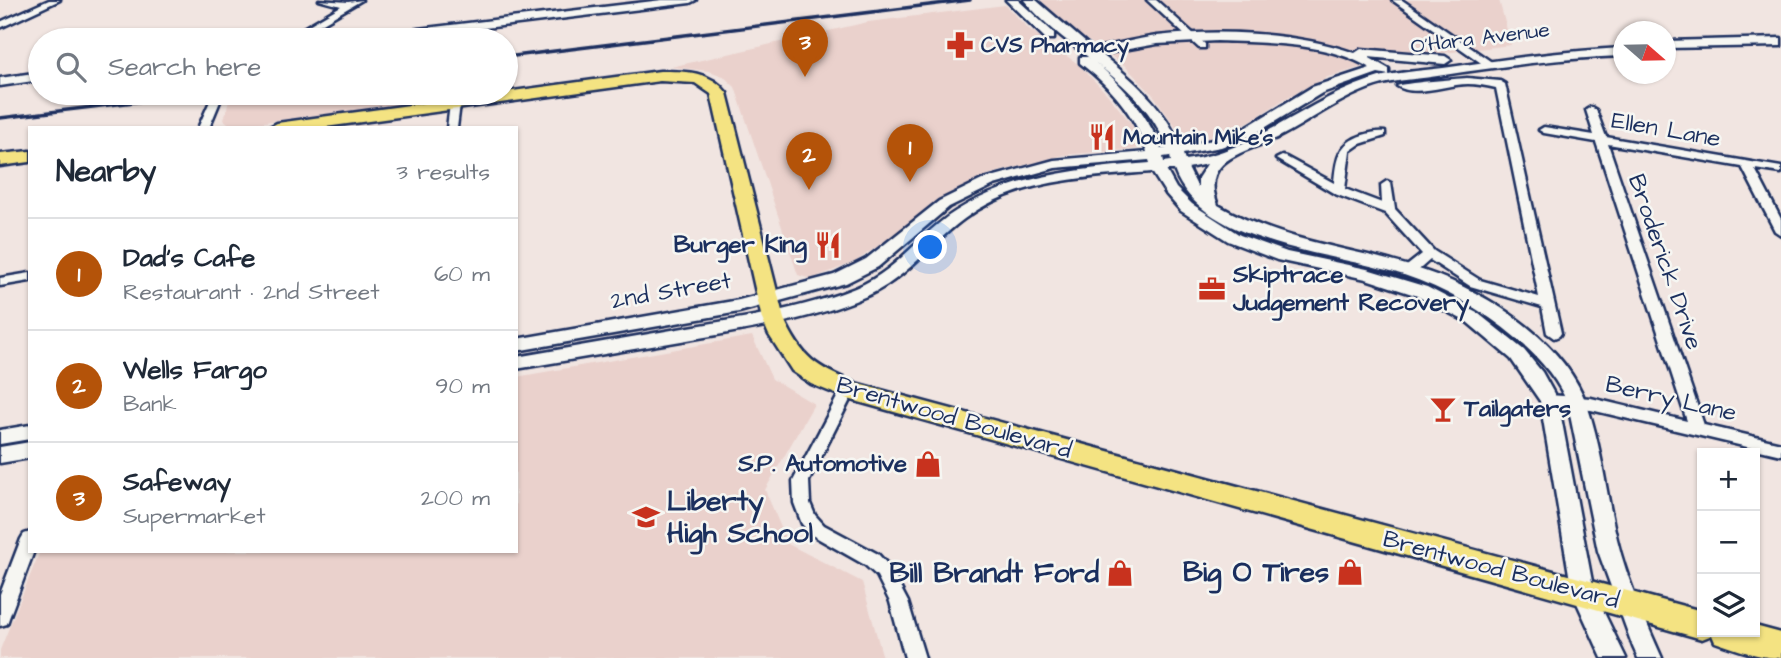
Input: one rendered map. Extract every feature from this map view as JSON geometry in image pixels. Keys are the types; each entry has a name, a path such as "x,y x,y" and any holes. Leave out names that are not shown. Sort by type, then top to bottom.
{"main road":[{"name":"Brentwood Boulevard","path":"518,95 660,76 698,78 716,87 727,120 771,309 786,349 794,361 810,374 848,390 1697,624"},
{"name":"Brentwood Boulevard","path":"292,126 448,105"},
{"path":"0,160 28,156"},
{"path":"0,170 28,166"},
{"path":"1744,637 1781,647"}],"street":[{"path":"0,25 56,0"},
{"path":"323,0 354,2"},
{"path":"458,28 690,0"},
{"path":"1012,0 1039,28 1088,56 1145,128 1165,184 1202,220 1233,237 1294,260 1392,280 1454,307 1505,342 1542,386 1549,401 1583,592 1614,658"},
{"path":"1030,0 1052,24 1148,105 1166,129 1181,176 1191,190 1212,209 1266,237 1308,250 1384,264 1432,279 1474,300 1513,327 1548,359 1577,401 1613,564 1650,658"},
{"path":"1151,0 1197,42"},
{"path":"1396,0 1483,59"},
{"path":"309,28 354,2"},
{"name":"O'Hara Avenue","path":"1088,56 1197,42 1253,40 1354,55 1387,76 1445,60 1613,52"},
{"name":"O'Hara Avenue","path":"1197,42 1344,61 1387,76 1483,59 1613,45"},
{"path":"1676,45 1781,43"},
{"path":"1676,51 1781,49"},
{"path":"1335,51 1445,60"},
{"path":"1176,158 1226,154 1263,140 1350,90 1387,76 1500,84 1554,333"},
{"name":"2nd Street","path":"518,363 863,291 897,272 959,215 1008,190 1091,170 1176,158 1248,132 1317,90 1387,76"},
{"path":"0,82 28,78"},
{"path":"204,126 213,105"},
{"path":"452,126 455,105"},
{"name":"Broderick Drive","path":"1591,110 1697,428"},
{"name":"Ellen Lane","path":"1544,131 1781,170"},
{"path":"1339,191 1342,152 1351,141 1381,134"},
{"path":"1212,209 1203,186 1205,176 1211,166 1226,154"},
{"path":"1282,159 1339,191 1390,210 1429,254 1475,283 1547,304"},
{"name":"2nd Street","path":"518,345 771,309 872,263 944,204 989,182 1054,164 1157,161"},
{"path":"1748,165 1781,230"},
{"path":"1387,185 1390,210"},
{"path":"1408,272 1429,254"},
{"path":"0,282 28,277"},
{"path":"848,390 801,481 800,497 806,515 816,529 839,545 864,555 883,569 892,587 915,658"},
{"name":"Berry Lane","path":"1549,401 1577,401 1781,449"},
{"path":"0,438 28,432"},
{"path":"0,455 28,450"},
{"path":"0,618 28,544"}],"shaded area":[{"path":"1041,0 1499,0 1511,45 1386,60 1328,77 1220,136 1197,141 1183,138 1154,96 1124,65 1059,21"},
{"path":"1005,5 1029,29 1078,64 1107,94 1138,136 1137,149 1064,155 987,175 941,202 855,262 811,279 798,275 735,87 723,76 709,71 671,67 868,22"},
{"path":"228,105 397,105 232,126 224,120"},
{"name":"Liberty High School","path":"752,336 772,379 814,404 765,490 788,544 862,582 883,658 0,658 0,650 39,553 518,553 518,377"}],"railway":[{"path":"518,56 970,0"},
{"path":"0,118 109,105"}],"place":[{"name":"CVS Pharmacy","path":"960,45"},
{"name":"Safeway","path":"805,77"},
{"name":"Mountain Mike's","path":"1102,137"},
{"name":"Dad's Cafe","path":"910,182"},
{"name":"Wells Fargo","path":"809,190"},
{"name":"Burger King","path":"828,245"},
{"name":"Skiptrace Judgement Recovery","path":"1212,289"},
{"name":"Tailgaters","path":"1443,409"},
{"name":"S.P. Automotive","path":"928,464"},
{"name":"Liberty High School","path":"646,517"},
{"name":"Big O Tires","path":"1350,572"},
{"name":"Bill Brandt Ford","path":"1120,573"}]}
